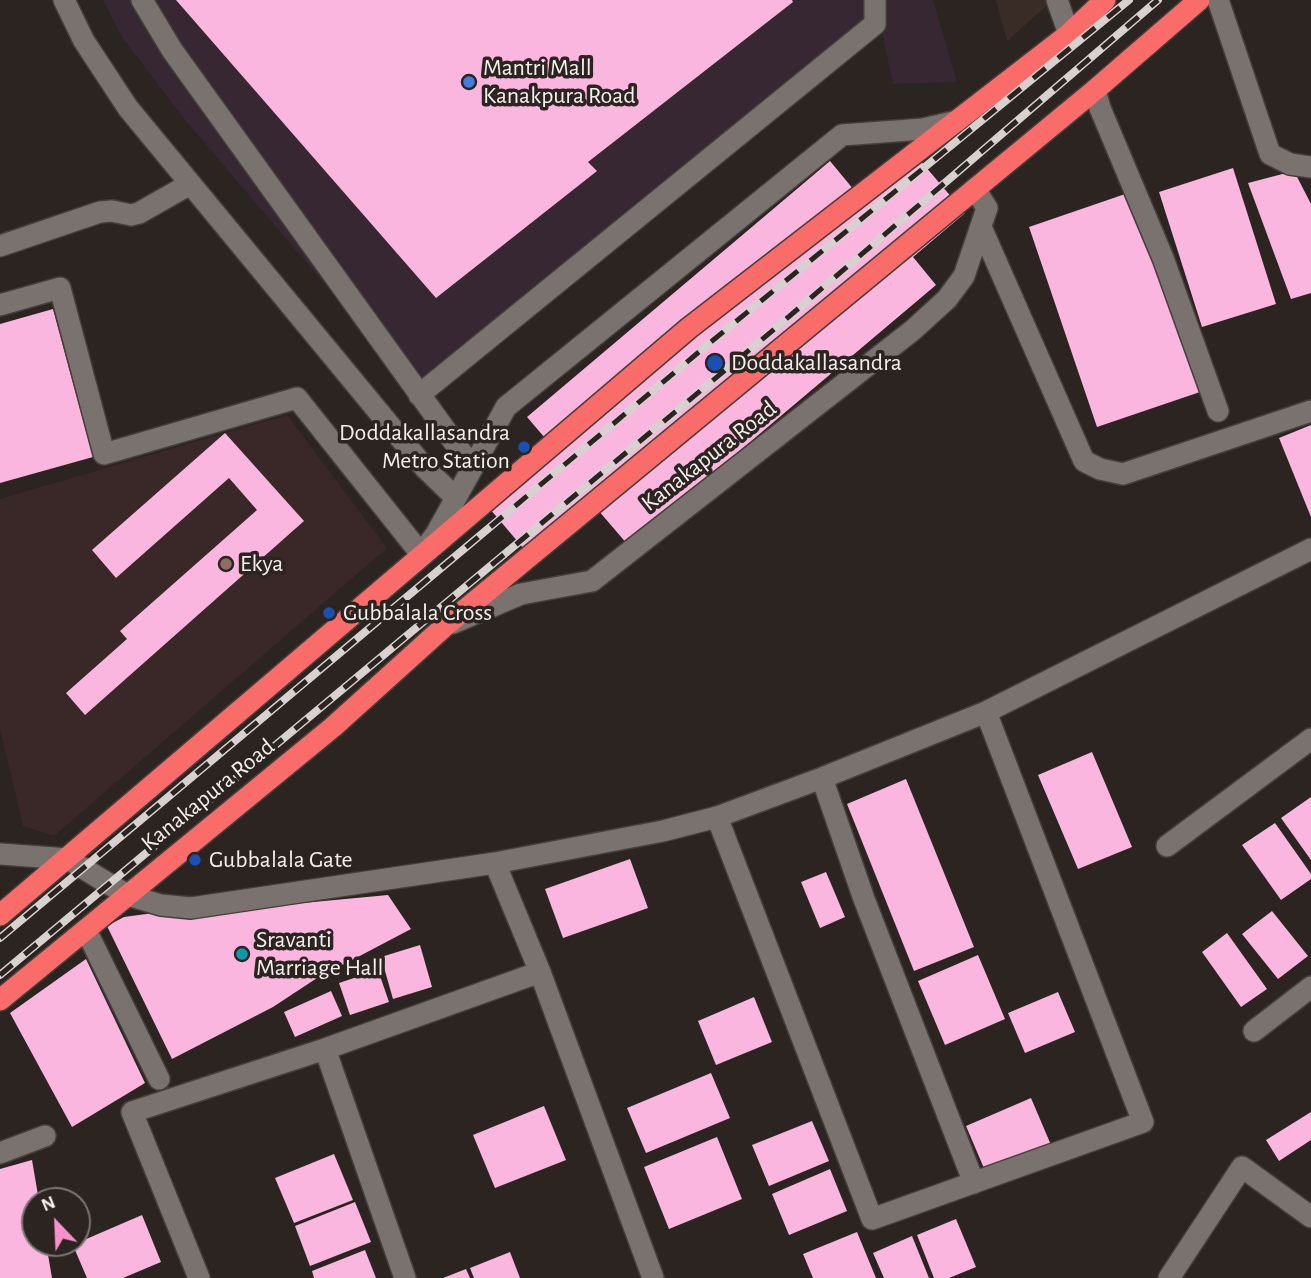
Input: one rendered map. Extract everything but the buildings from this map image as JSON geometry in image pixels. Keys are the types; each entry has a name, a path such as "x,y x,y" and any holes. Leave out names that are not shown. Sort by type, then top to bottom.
{"highway":[{"name":"Kanakapura Road","path":"0,1000 333,727 445,626 1095,90 1199,0"},
{"name":"Kanakapura Road","path":"0,915 689,328 1069,34 1100,2"}],"street":[{"path":"64,0 83,41 105,76 190,184 425,468 456,497"},
{"path":"142,0 172,50 472,467"},
{"path":"419,395 875,24 875,0"},
{"path":"1057,0 1069,34"},
{"path":"1218,0 1270,154 1290,164 1311,167"},
{"path":"1095,90 1100,108 1163,258 1218,411"},
{"name":"Kanakapura Road","path":"421,554 436,534 506,407 842,135 923,129 957,121"},
{"path":"0,246 100,212 112,211 131,215 139,213 190,184"},
{"name":"Kanakapura Road","path":"445,626 521,594 592,581 913,330 947,299 964,276 987,208 975,189"},
{"path":"981,227 1084,461 1100,469 1123,474 1311,411"},
{"path":"0,305 60,288 104,454 296,398 421,554"},
{"path":"0,853 68,859 127,895 161,905 191,908 495,863 663,831 717,817 986,712 1311,549"},
{"path":"717,817 873,1219 1143,1122 986,712"},
{"path":"1167,846 1311,740"},
{"path":"822,778 864,899 974,1183"},
{"path":"495,863 541,972 653,1278"},
{"path":"86,930 159,1079"},
{"path":"199,1278 132,1112 325,1049 541,972"},
{"path":"1254,1031 1311,986"},
{"path":"325,1049 405,1278"},
{"path":"0,1153 45,1136"},
{"path":"1169,1278 1242,1167 1311,1217"}],"shaded area":[{"path":"103,0 933,0 957,82 893,84 880,23 419,395 185,120 122,37"},
{"path":"996,0 1053,0 1007,41"},
{"path":"287,415 387,548 54,836 23,826 0,729 0,499"}],"railway":[{"path":"0,938 706,346 1129,0"},
{"path":"0,975 778,326 1158,0"}],"place":[{"name":"Mantri Mall Kanakpura Road","path":"469,82"},
{"name":"Doddakallasandra","path":"715,363"},
{"name":"Doddakallasandra Metro Station","path":"524,447"},
{"name":"Ekya","path":"226,564"},
{"name":"Gubbalala Cross","path":"329,613"},
{"name":"Gubbalala Gate","path":"195,860"},
{"name":"Sravanti Marriage Hall","path":"242,954"}]}
